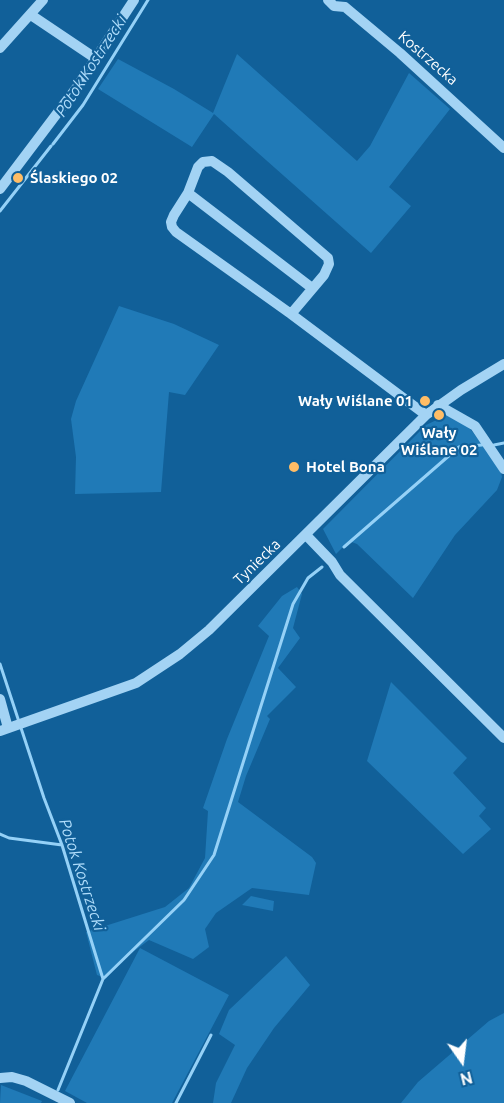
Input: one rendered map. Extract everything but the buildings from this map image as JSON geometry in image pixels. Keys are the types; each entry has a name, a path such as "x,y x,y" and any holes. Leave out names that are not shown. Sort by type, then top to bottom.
{"street":[{"path":"0,48 42,0"},
{"path":"0,189 77,87 134,0"},
{"name":"Kostrzecka","path":"327,0 334,6 345,7 434,82 504,148"},
{"path":"31,15 95,58"},
{"path":"291,314 324,275 329,264 328,258 228,172 212,161 203,162 198,166 188,193 171,222 176,232 426,415"},
{"path":"188,193 312,288"},
{"name":"Tyniecka","path":"8,728 125,687 161,668 209,630 426,415 438,405 504,364"},
{"path":"438,405 475,426 504,469"},
{"path":"306,535 332,562 340,576 504,738"},
{"path":"0,699 8,728"},
{"path":"0,1078 12,1077 26,1081 70,1103"}],"shaded area":[{"path":"237,54 357,161 370,146 409,73 450,109 389,187 411,206 371,253 214,114 192,147 98,89 118,59 213,113"},
{"path":"119,306 174,324 219,345 185,395 169,392 161,492 75,494 76,457 71,419 76,401"},
{"path":"447,415 468,426 500,468 502,477 497,490 455,535 413,598 357,544 349,541 336,554 323,529 426,425"},
{"path":"297,587 302,594 293,628 300,638 278,668 296,687 267,716 270,719 246,776 238,802 312,857 316,863 309,895 252,888 216,913 205,929 209,947 193,959 149,940 122,960 106,978 97,975 86,932 165,907 189,888 205,858 208,811 203,808 227,739 269,636 258,626 282,596"},
{"path":"391,682 467,758 453,773 486,808 479,816 491,829 463,854 367,761"},
{"path":"251,896 274,901 273,911 242,905"},
{"path":"140,948 229,995 172,1103 87,1103 65,1091"},
{"path":"286,956 310,985 274,1028 247,1068 231,1103 213,1103 216,1083 235,1045 219,1034 229,1010"},
{"path":"504,1013 504,1103 401,1103 418,1082 489,1021"},
{"path":"1,1085 42,1101 41,1103 0,1103"}],"waterway":[{"name":"Potok Kostrzecki","path":"53,144 83,105 148,0"},
{"name":"Potok Kostrzecki","path":"0,211 51,146"},
{"path":"494,445 504,443"},
{"path":"344,547 459,447 482,445"},
{"path":"103,979 184,900 214,855 293,604 308,578 322,567"},
{"name":"Potok Kostrzecki","path":"0,664 62,845 103,979 58,1090"},
{"path":"0,834 9,838 62,845"},
{"path":"176,1103 211,1035"}],"place":[{"name":"Ślaskiego 02","path":"18,178"},
{"name":"Wały Wiślane 01","path":"425,401"},
{"name":"Wały Wiślane 02","path":"439,415"},
{"name":"Hotel Bona","path":"294,467"}]}
